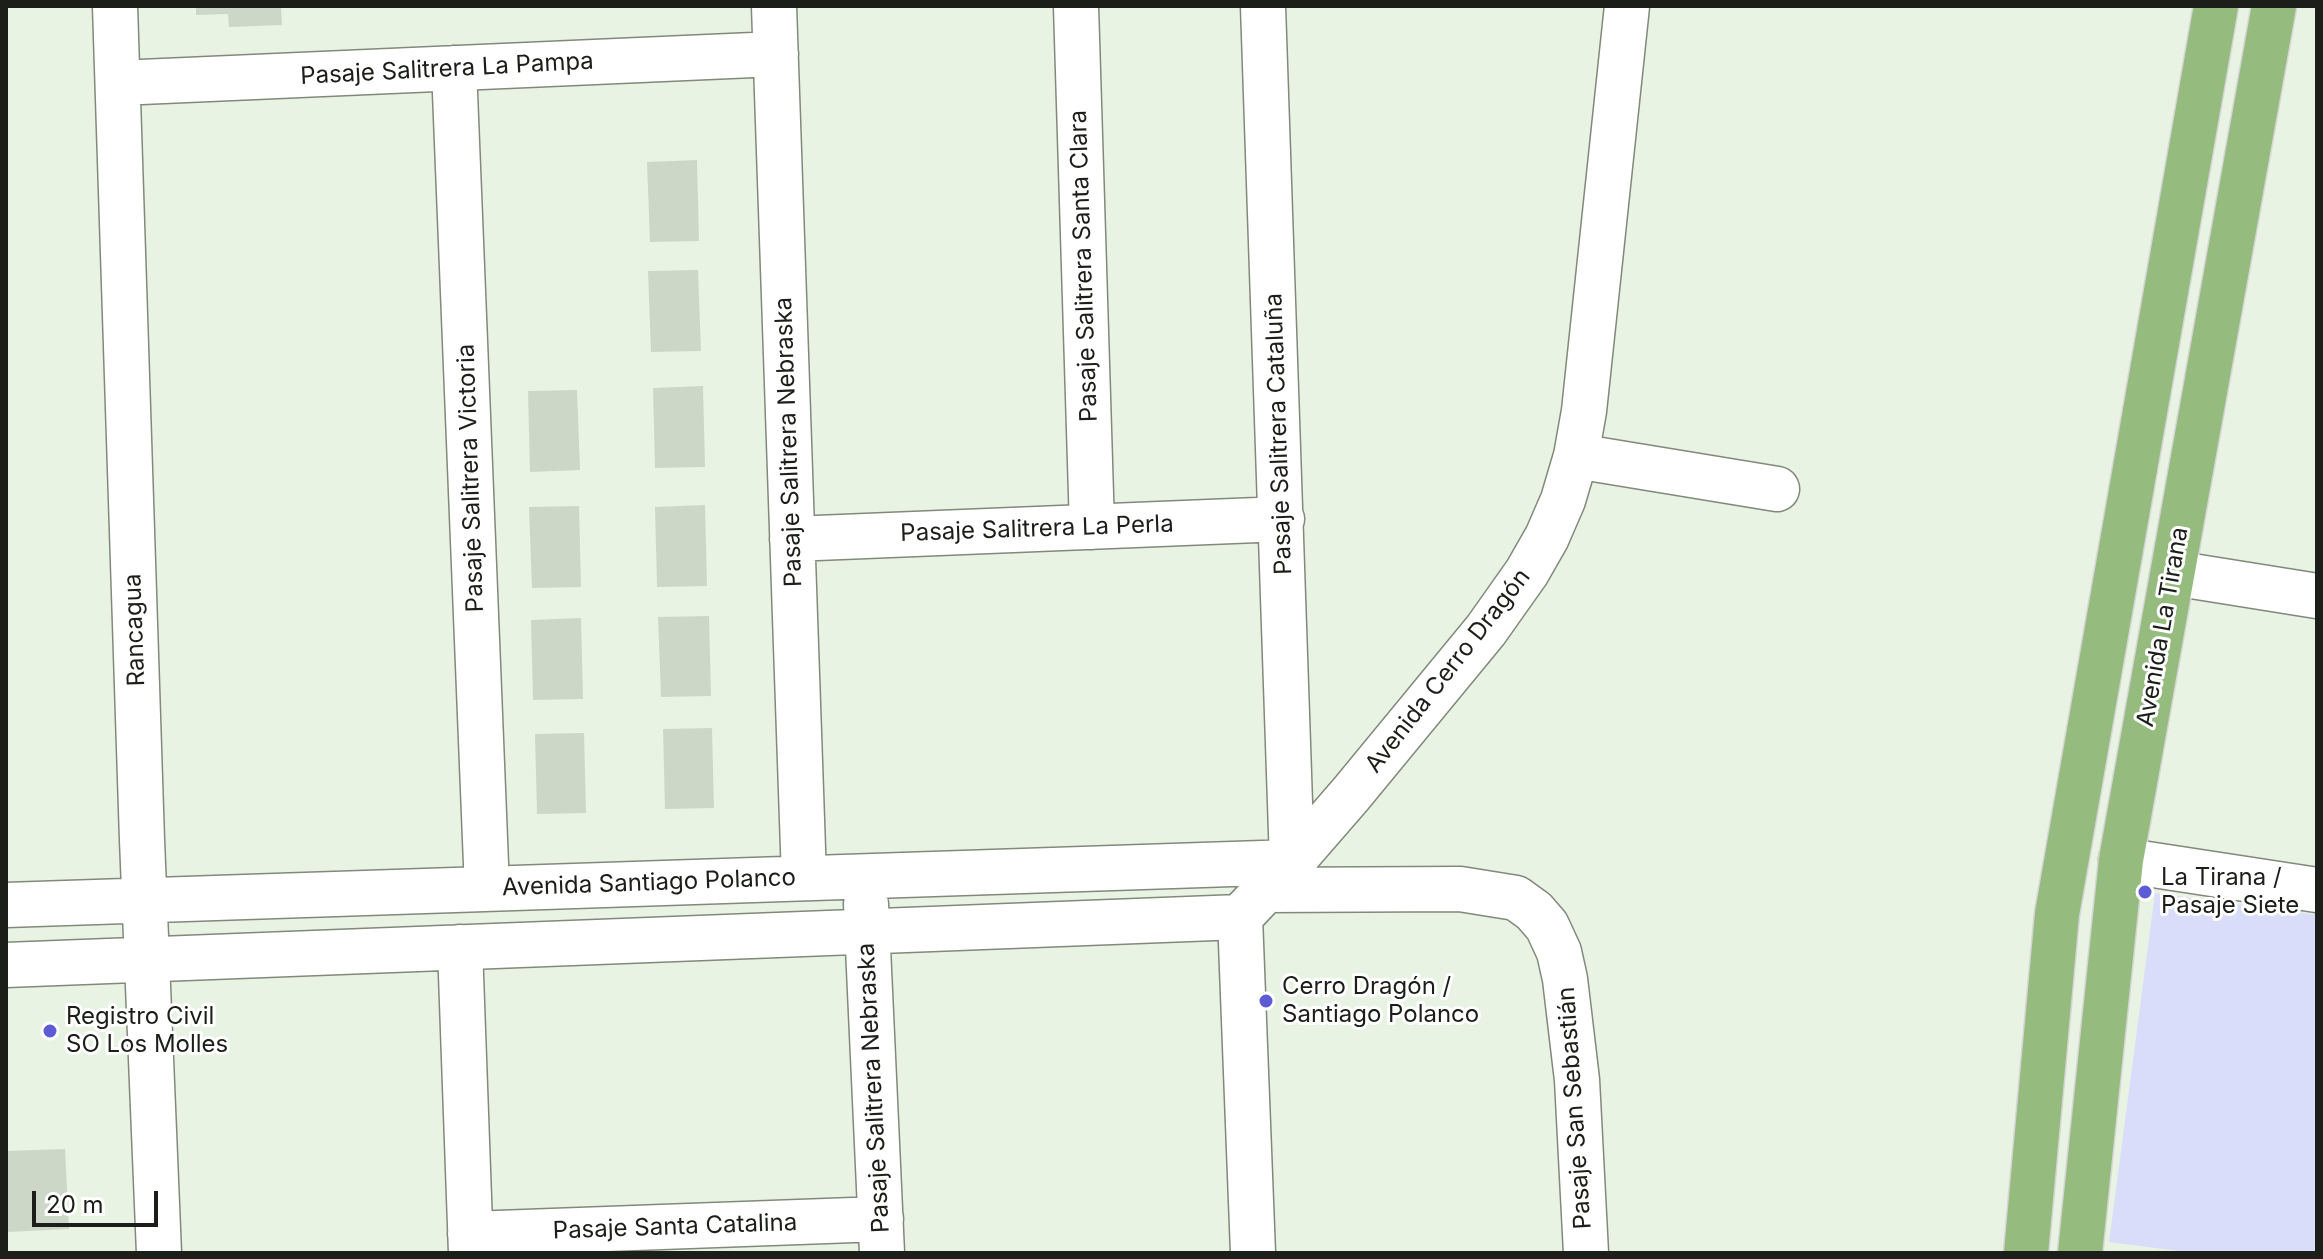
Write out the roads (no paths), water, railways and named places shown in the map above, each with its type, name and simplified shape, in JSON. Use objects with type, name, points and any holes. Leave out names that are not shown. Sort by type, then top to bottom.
[{"type":"highway","points":[[2026,1253],[2057,914],[2216,6]]},
{"type":"highway","name":"Avenida La Tirana","points":[[2080,1253],[2121,860],[2274,6]]},
{"type":"street","name":"Rancagua","points":[[115,6],[144,900],[159,1253]]},
{"type":"street","name":"Pasaje Salitrera Nebraska","points":[[774,6],[804,878]]},
{"type":"street","name":"Pasaje Salitrera Santa Clara","points":[[1076,6],[1092,527]]},
{"type":"street","name":"Pasaje Salitrera Cataluña","points":[[1263,6],[1282,519],[1265,890]]},
{"type":"street","name":"Avenida Cerro Dragón","points":[[1265,890],[1413,721],[1486,630],[1527,572],[1563,500],[1576,456],[1584,411],[1627,6]]},
{"type":"street","name":"Pasaje Salitrera La Pampa","points":[[118,83],[776,54]]},
{"type":"street","name":"Pasaje Salitrera Victoria","points":[[454,68],[487,889]]},
{"type":"street","points":[[1576,456],[1777,489]]},
{"type":"street","name":"Pasaje Salitrera La Perla","points":[[792,539],[1282,519]]},
{"type":"street","points":[[2173,573],[2317,596]]},
{"type":"street","points":[[2121,860],[2317,890]]},
{"type":"street","name":"Pasaje Salitrera Nebraska","points":[[865,876],[881,1236]]},
{"type":"street","name":"Avenida Santiago Polanco","points":[[6,905],[865,876],[1265,890]]},
{"type":"street","name":"Pasaje San Sebastián","points":[[1265,890],[1460,889],[1516,898],[1534,911],[1547,926],[1559,952],[1565,979],[1577,1080],[1586,1253]]},
{"type":"street","points":[[6,965],[867,931],[1265,890],[1253,1253]]},
{"type":"street","points":[[460,947],[470,1244]]},
{"type":"street","name":"Pasaje Santa Catalina","points":[[470,1244],[881,1236]]},
{"type":"place","name":"La Tirana / Pasaje Siete","points":[[2145,892]]},
{"type":"place","name":"Cerro Dragón / Santiago Polanco","points":[[1266,1001]]},
{"type":"place","name":"Registro Civil SO Los Molles","points":[[50,1031]]}]
